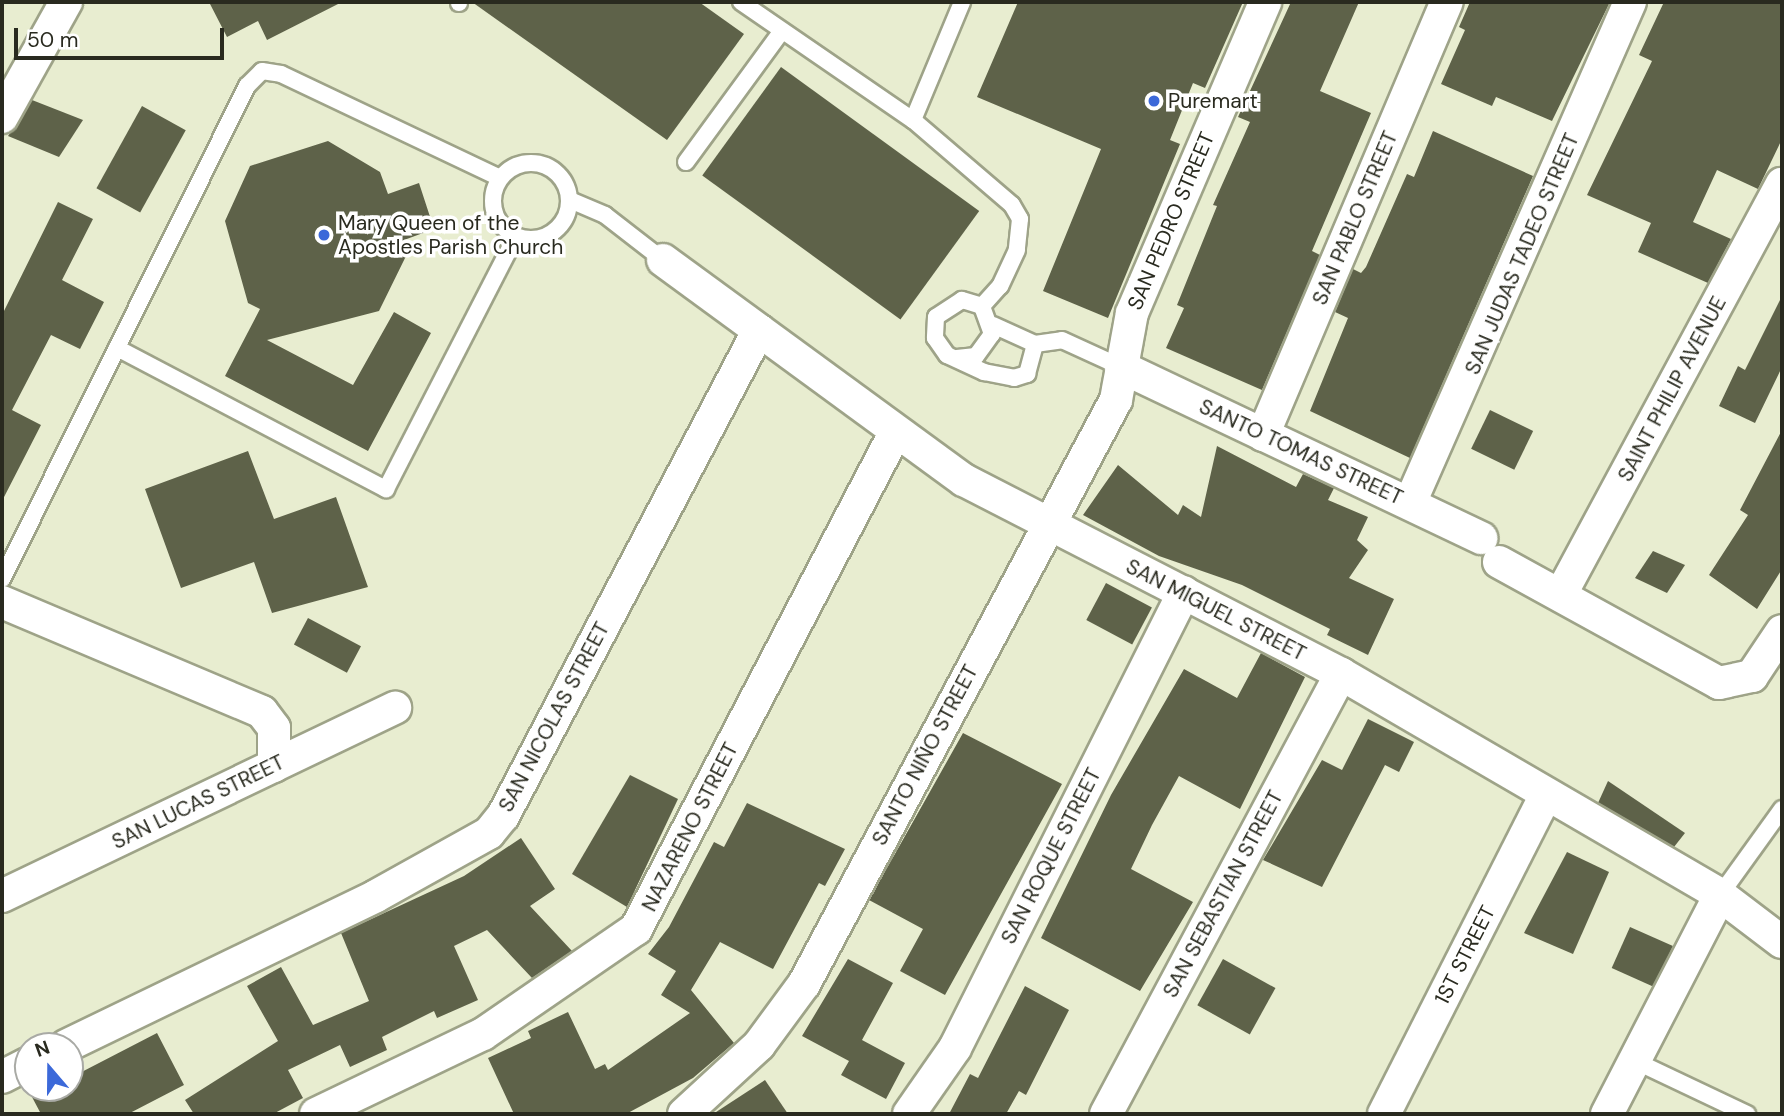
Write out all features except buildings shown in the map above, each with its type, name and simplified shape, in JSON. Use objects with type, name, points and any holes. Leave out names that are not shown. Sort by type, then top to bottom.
[{"type":"street","points":[[2,117],[66,2]]},
{"type":"street","name":"SAN PEDRO STREET","points":[[1121,367],[1132,313],[1265,2]]},
{"type":"street","name":"SAN PABLO STREET","points":[[1263,435],[1447,2]]},
{"type":"street","name":"SAN JUDAS TADEO STREET","points":[[1410,503],[1630,2]]},
{"type":"street","name":"SAINT PHILIP AVENUE","points":[[1561,594],[1782,184]]},
{"type":"street","name":"SAN MIGUEL STREET","points":[[663,260],[895,433],[1047,526],[1184,592],[1341,674],[1545,796],[1720,895],[1782,942]]},
{"type":"street","name":"SAN NICOLAS STREET","points":[[84,1037],[376,896],[489,833],[509,806],[759,330]]},
{"type":"street","name":"SANTO TOMAS STREET","points":[[1121,367],[1410,503],[1561,594],[1719,683],[1752,676],[1782,631]]},
{"type":"street","name":"SANTO NIÑO STREET","points":[[684,1114],[759,1045],[804,984],[1116,400],[1121,367]]},
{"type":"street","name":"NAZARENO STREET","points":[[316,1114],[483,1034],[636,929],[895,433]]},
{"type":"street","name":"SAN ROQUE STREET","points":[[909,1114],[955,1048],[1184,592]]},
{"type":"street","points":[[2,602],[262,712],[274,728],[274,766]]},
{"type":"street","name":"SAN SEBASTIAN STREET","points":[[1106,1114],[1341,674]]},
{"type":"street","name":"SAN LUCAS STREET","points":[[2,896],[394,708]]},
{"type":"street","name":"1ST STREET","points":[[1384,1114],[1545,796]]},
{"type":"street","points":[[1607,1114],[1720,895]]},
{"type":"lane","points":[[741,2],[781,32],[913,120],[1012,205],[1020,219],[1017,250],[1000,286],[982,306]]},
{"type":"lane","points":[[913,120],[962,2]]},
{"type":"lane","points":[[686,162],[781,32]]},
{"type":"lane","points":[[2,579],[247,86],[262,71],[281,74],[500,177]]},
{"type":"lane","points":[[519,164],[543,164],[562,178],[570,200],[562,224],[541,238],[516,236],[494,211],[500,177],[519,164]]},
{"type":"lane","points":[[570,200],[605,215],[663,260]]},
{"type":"lane","points":[[117,348],[386,489],[516,236]]},
{"type":"lane","points":[[982,306],[951,302],[936,317],[934,338],[957,358],[984,372],[1014,378],[1027,374],[1035,344]]},
{"type":"lane","points":[[982,306],[993,325],[1035,344],[1062,340],[1121,367]]},
{"type":"lane","points":[[957,358],[984,351],[993,325]]},
{"type":"lane","points":[[1720,895],[1782,809]]},
{"type":"lane","points":[[1635,1061],[1747,1114]]},
{"type":"place","name":"Puremart","points":[[1154,101]]},
{"type":"place","name":"Mary Queen of the Apostles Parish Church","points":[[324,235]]}]
